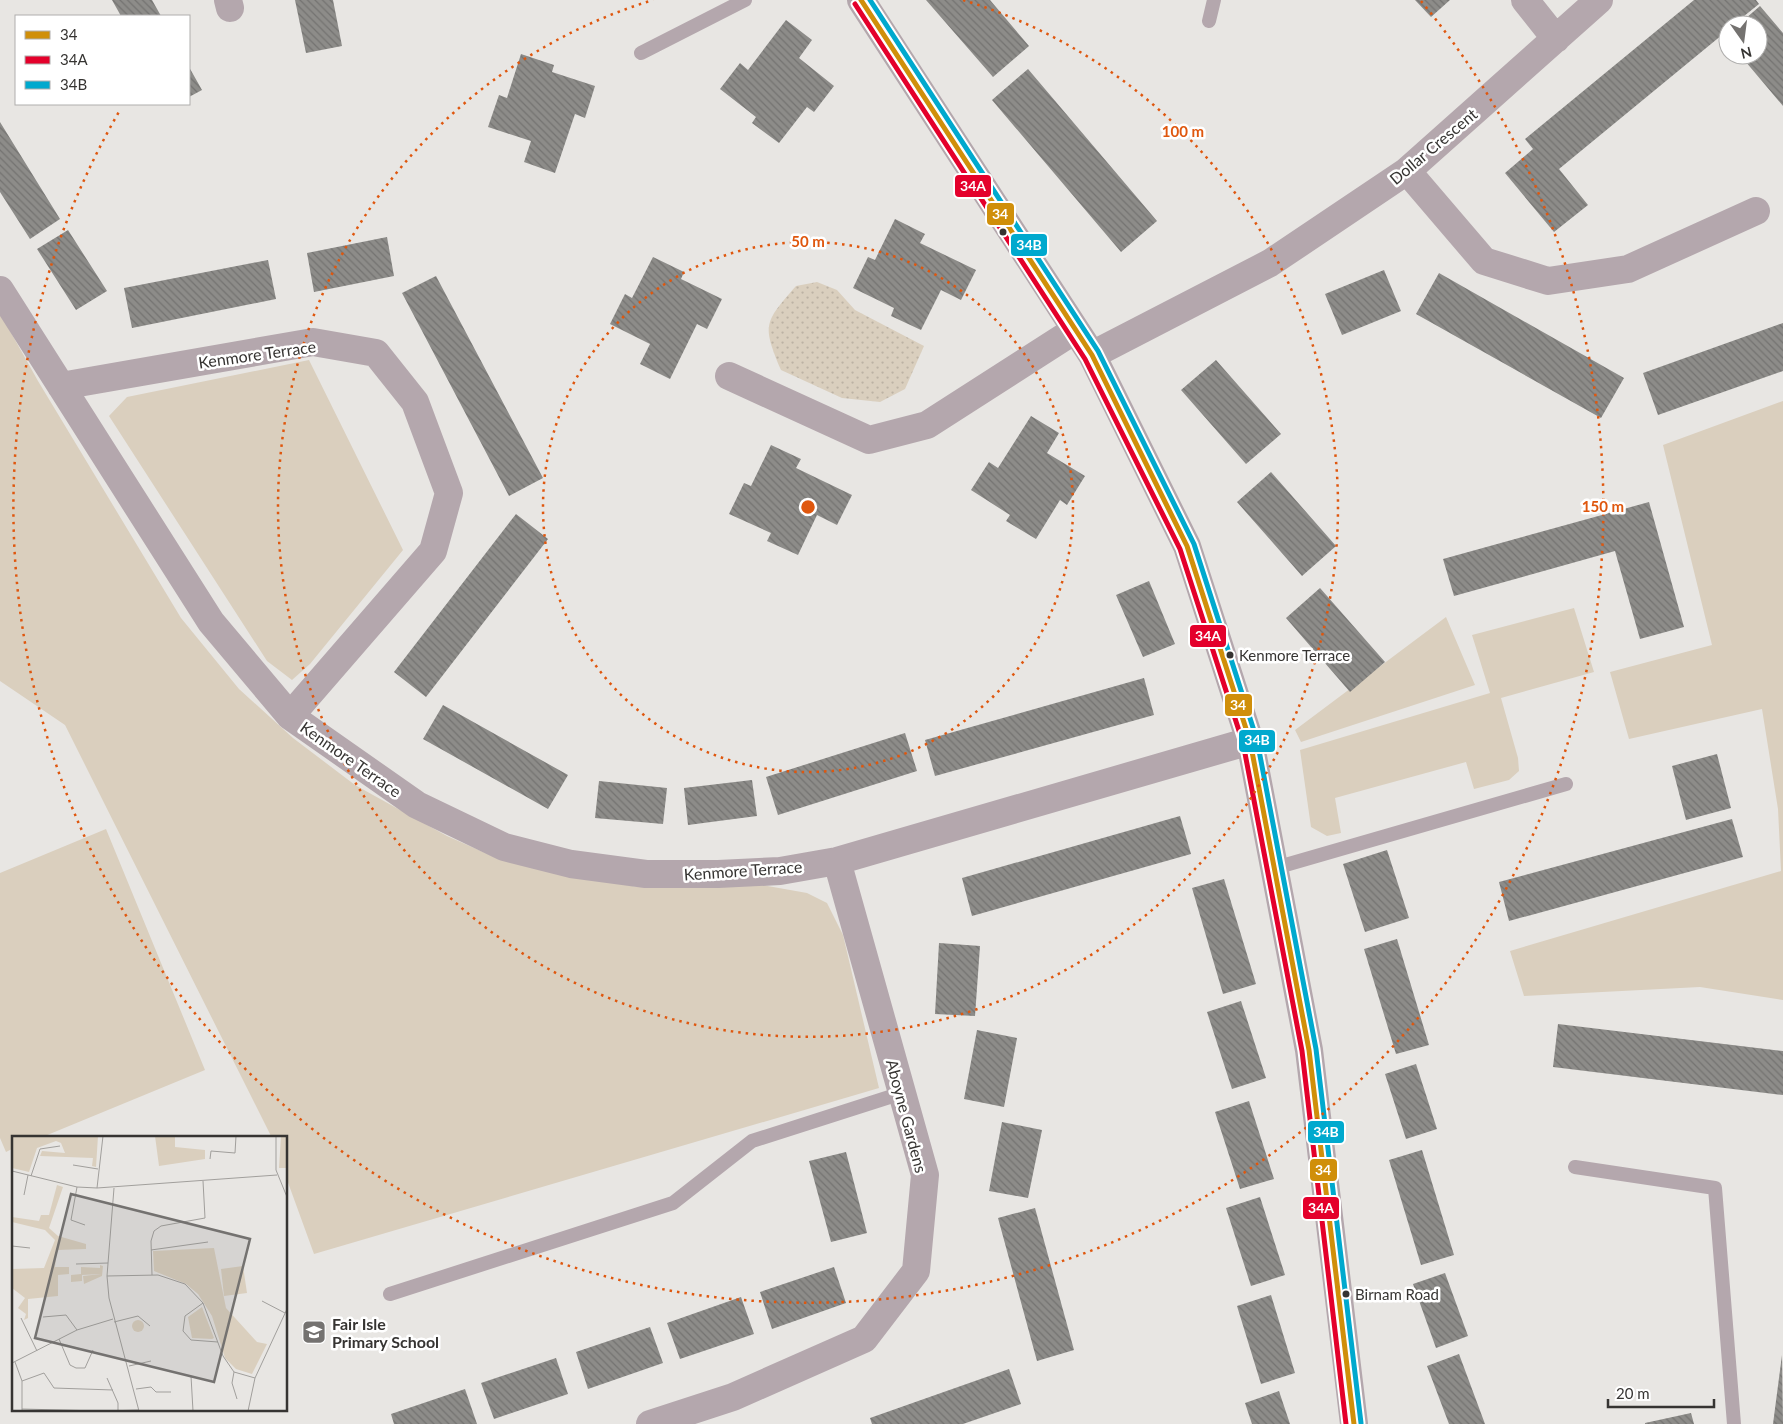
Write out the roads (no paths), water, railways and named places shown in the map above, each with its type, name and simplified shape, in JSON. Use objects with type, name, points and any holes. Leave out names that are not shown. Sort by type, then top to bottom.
[{"type":"street","points":[[861,0],[1092,355],[1187,546],[1250,741],[1275,868],[1309,1050],[1354,1424]]},
{"type":"street","points":[[1525,0],[1556,38]]},
{"type":"street","name":"Dollar Crescent","points":[[1092,355],[1270,263],[1407,171],[1599,0]]},
{"type":"street","points":[[1407,171],[1484,261],[1548,281],[1628,269],[1756,211]]},
{"type":"street","name":"Kenmore Terrace","points":[[0,290],[211,622],[290,716],[417,805],[504,847],[571,864],[646,874],[718,874],[771,871],[837,861],[1250,741]]},
{"type":"street","points":[[729,376],[869,440],[927,425],[1075,330]]},
{"type":"street","name":"Kenmore Terrace","points":[[61,386],[313,342],[376,353],[415,402],[449,493],[433,551],[290,716]]},
{"type":"street","name":"Aboyne Gardens","points":[[650,1424],[733,1398],[864,1339],[916,1271],[925,1175],[837,861]]},
{"type":"lane","points":[[641,53],[745,0]]},
{"type":"lane","points":[[1209,21],[1214,0]]},
{"type":"lane","points":[[1275,868],[1566,784]]},
{"type":"lane","points":[[390,1294],[672,1203],[752,1141],[902,1093]]},
{"type":"lane","points":[[1575,1167],[1715,1188],[1734,1424]]},
{"type":"place","name":"Kenmore Terrace","points":[[1230,655]]},
{"type":"place","name":"Birnam Road","points":[[1346,1294]]},
{"type":"place","name":"Fair Isle Primary School","points":[[314,1332]]}]
